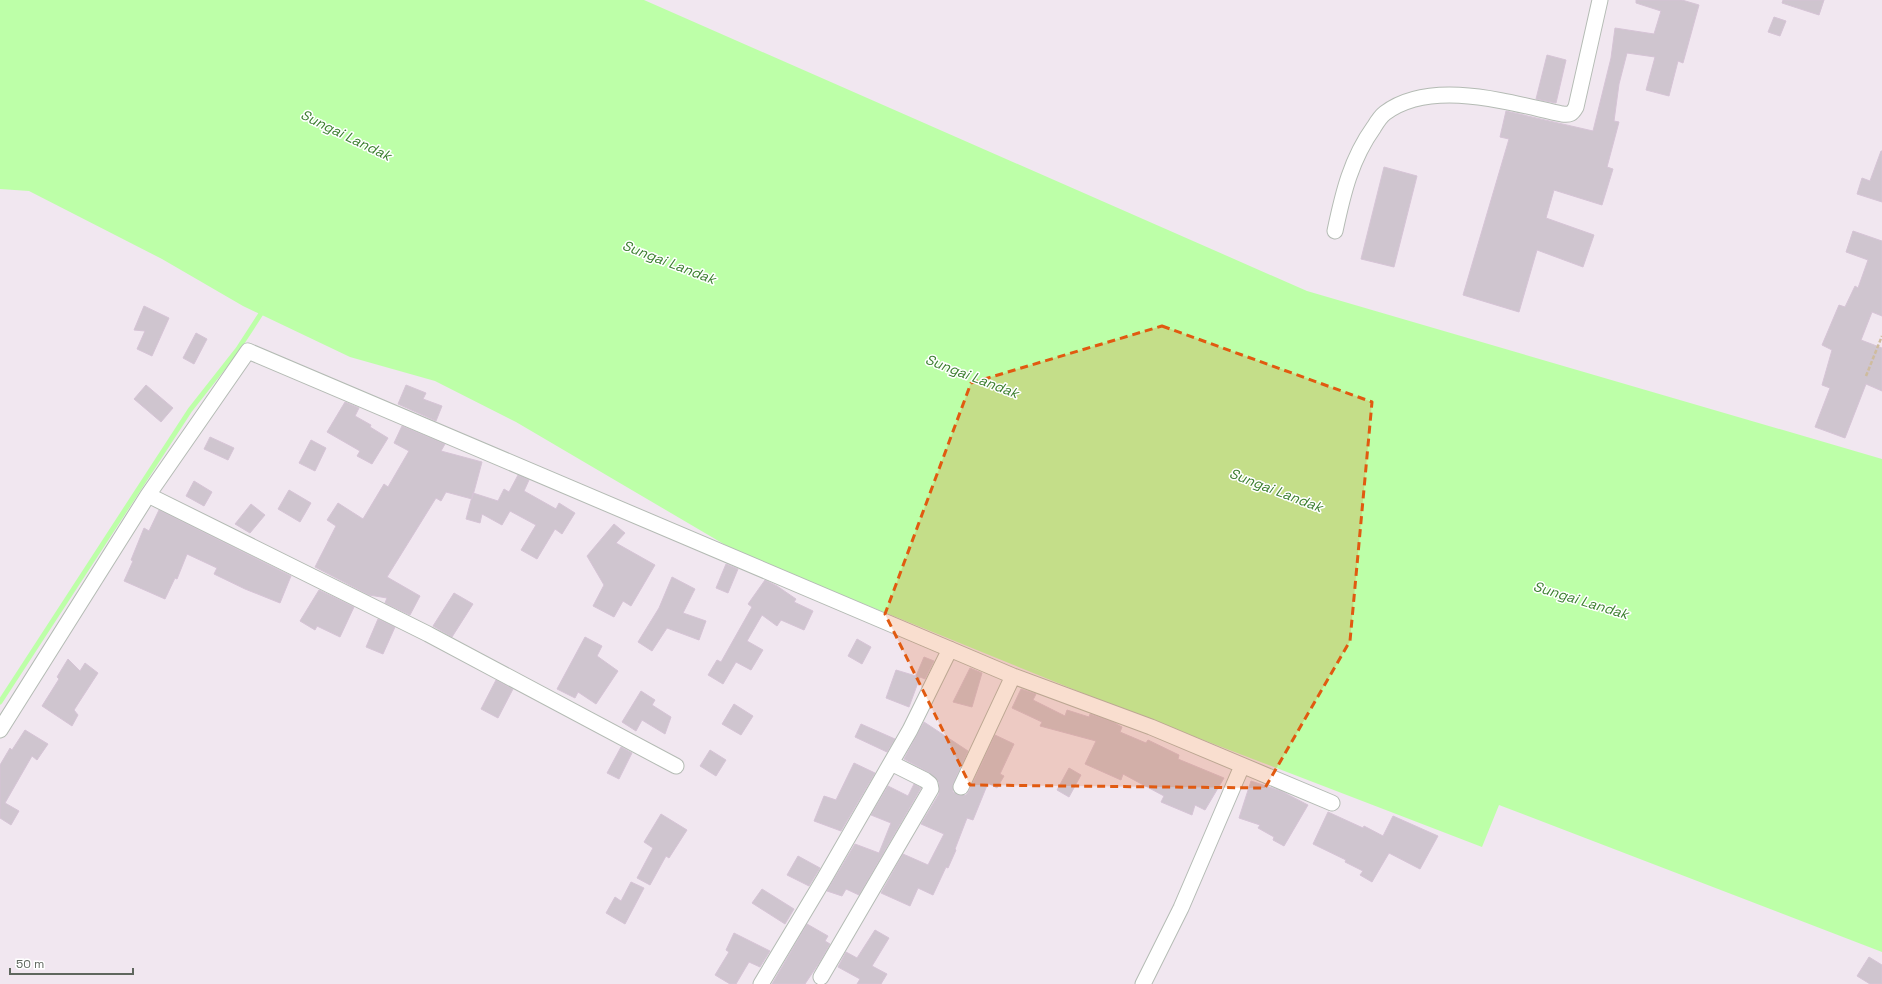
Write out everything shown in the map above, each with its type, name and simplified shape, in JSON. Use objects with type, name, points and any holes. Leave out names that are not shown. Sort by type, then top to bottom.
[{"type":"street","points":[[1335,231],[1344,188],[1362,144],[1384,113],[1408,99],[1456,95],[1482,97],[1562,114],[1572,114],[1576,107],[1600,0]]},
{"type":"street","points":[[0,730],[148,495],[203,418],[248,351],[1014,676],[1152,728],[1332,804]]},
{"type":"street","points":[[148,495],[428,634],[676,766]]},
{"type":"street","points":[[761,984],[910,730],[950,649]]},
{"type":"street","points":[[961,786],[1014,676]]},
{"type":"street","points":[[820,977],[931,789],[930,784],[926,780],[891,763]]},
{"type":"street","points":[[1143,984],[1181,908],[1242,766]]},
{"type":"path","points":[[1866,376],[1882,336]]},
{"type":"highlighted area","points":[[1162,326],[1372,402],[1350,641],[1265,788],[970,785],[885,614],[971,383]]},
{"type":"water","name":"Sungai Landak","points":[[0,0],[644,0],[1307,291],[1882,459],[1882,952],[1499,805],[1482,847],[1107,703],[739,553],[516,422],[435,381],[350,357],[243,306],[162,259],[29,191],[0,189]]},
{"type":"building","points":[[1636,0],[1682,0],[1699,5],[1683,63],[1678,61],[1669,96],[1646,90],[1655,57],[1627,53],[1619,84],[1614,121],[1619,122],[1607,167],[1613,169],[1602,205],[1554,190],[1546,218],[1594,235],[1583,267],[1537,250],[1519,312],[1463,295],[1509,139],[1500,137],[1506,111],[1593,131],[1611,58],[1615,28],[1654,34],[1661,11],[1636,3]]},
{"type":"building","points":[[1783,0],[1824,0],[1819,15],[1782,3]]},
{"type":"building","points":[[1774,17],[1786,21],[1780,36],[1768,32]]},
{"type":"building","points":[[1547,55],[1566,60],[1556,103],[1536,99]]},
{"type":"building","points":[[1881,151],[1882,202],[1857,194],[1862,178],[1870,181]]},
{"type":"building","points":[[1384,167],[1417,176],[1394,267],[1361,259]]},
{"type":"building","points":[[1853,231],[1882,241],[1882,316],[1872,312],[1861,340],[1882,348],[1882,391],[1866,384],[1845,438],[1815,427],[1830,388],[1822,385],[1832,350],[1822,345],[1839,305],[1845,307],[1855,286],[1858,288],[1868,260],[1846,252]]},
{"type":"building","points":[[144,306],[169,318],[152,356],[137,349],[145,331],[134,330]]},
{"type":"building","points":[[196,333],[207,339],[194,364],[183,358]]},
{"type":"building","points":[[146,385],[173,408],[161,422],[134,399]]},
{"type":"building","points":[[406,385],[426,393],[423,399],[442,406],[436,421],[398,404]]},
{"type":"building","points":[[345,402],[359,408],[355,416],[371,425],[370,427],[388,438],[372,464],[357,456],[360,451],[327,432]]},
{"type":"building","points":[[402,426],[445,444],[441,451],[482,462],[472,499],[446,492],[441,501],[436,498],[387,577],[420,596],[410,615],[385,603],[387,598],[369,595],[315,567],[336,526],[327,520],[338,503],[363,519],[384,484],[388,487],[409,451],[394,443]]},
{"type":"building","points":[[210,437],[234,448],[228,460],[204,449]]},
{"type":"building","points":[[311,440],[326,448],[315,471],[299,463]]},
{"type":"building","points":[[518,475],[529,480],[524,491],[556,509],[559,503],[575,513],[562,534],[555,529],[537,559],[521,550],[536,525],[510,511],[502,525],[482,514],[480,523],[466,519],[473,493],[498,501],[504,489],[509,492]]},
{"type":"building","points":[[194,481],[212,492],[204,506],[186,496]]},
{"type":"building","points":[[289,490],[311,503],[300,522],[278,509]]},
{"type":"building","points":[[251,504],[265,515],[250,533],[235,524]]},
{"type":"building","points":[[159,510],[291,576],[280,603],[245,589],[214,574],[217,568],[187,554],[177,579],[175,578],[165,599],[124,581],[133,561],[131,560],[144,528],[149,531]]},
{"type":"building","points":[[614,524],[625,533],[616,543],[655,565],[631,606],[623,601],[614,617],[593,606],[604,585],[587,556]]},
{"type":"building","points":[[726,564],[738,569],[728,593],[716,588]]},
{"type":"building","points":[[672,577],[695,589],[683,613],[706,621],[699,640],[667,628],[652,651],[638,642],[659,608]]},
{"type":"building","points":[[765,580],[796,599],[794,602],[813,611],[804,630],[781,620],[777,626],[762,615],[747,641],[763,650],[751,670],[736,662],[723,684],[708,675],[717,660],[721,662],[752,607],[748,604]]},
{"type":"building","points":[[319,590],[354,607],[340,637],[317,626],[315,630],[300,621]]},
{"type":"building","points":[[454,593],[473,604],[452,637],[433,626]]},
{"type":"building","points":[[378,619],[395,627],[383,654],[366,647]]},
{"type":"building","points":[[585,637],[602,646],[597,656],[618,671],[596,704],[578,692],[575,698],[557,689]]},
{"type":"building","points":[[857,639],[871,647],[862,664],[848,656]]},
{"type":"building","points":[[924,657],[934,661],[925,679],[920,677],[909,707],[886,698],[896,670],[916,676]]},
{"type":"building","points":[[68,659],[80,671],[85,663],[98,673],[74,710],[78,715],[72,726],[42,706],[59,679],[57,677]]},
{"type":"building","points":[[970,668],[982,673],[972,707],[953,702]]},
{"type":"building","points":[[496,680],[513,689],[498,718],[481,709]]},
{"type":"building","points":[[1021,689],[1036,694],[1033,700],[1065,716],[1067,710],[1089,717],[1090,714],[1113,722],[1122,727],[1120,732],[1146,743],[1148,740],[1179,755],[1178,759],[1224,778],[1205,810],[1195,805],[1192,815],[1161,802],[1164,796],[1123,774],[1121,780],[1085,764],[1096,741],[1040,726],[1042,722],[1012,708]]},
{"type":"building","points":[[641,691],[655,700],[652,705],[671,717],[665,734],[642,720],[636,731],[622,722]]},
{"type":"building","points":[[734,704],[753,716],[741,735],[722,724]]},
{"type":"building","points":[[924,722],[968,751],[953,784],[953,792],[958,795],[966,795],[969,791],[995,735],[1014,744],[1000,774],[1004,776],[997,788],[988,783],[973,820],[967,818],[955,849],[956,850],[933,895],[918,888],[910,906],[881,893],[903,854],[928,865],[944,834],[921,824],[939,794],[939,782],[930,773],[904,759]]},
{"type":"building","points":[[861,724],[895,739],[887,752],[855,737]]},
{"type":"building","points":[[25,730],[48,744],[37,760],[32,756],[5,803],[19,811],[11,825],[0,818],[0,765],[10,748],[12,750]]},
{"type":"building","points":[[621,747],[632,753],[619,779],[607,773]]},
{"type":"building","points":[[710,750],[726,760],[716,776],[700,766]]},
{"type":"building","points":[[854,763],[875,773],[841,831],[814,821],[824,796],[836,800]]},
{"type":"building","points":[[1069,768],[1081,775],[1069,797],[1057,790]]},
{"type":"building","points":[[1251,781],[1281,791],[1308,805],[1284,846],[1273,840],[1274,837],[1258,828],[1260,825],[1239,818]]},
{"type":"building","points":[[914,784],[921,788],[859,895],[846,889],[842,896],[827,891],[855,844],[879,853],[891,823],[871,815],[888,786],[908,796]]},
{"type":"building","points":[[1328,812],[1363,828],[1364,826],[1383,836],[1393,816],[1438,836],[1420,869],[1389,853],[1372,882],[1360,875],[1363,871],[1345,862],[1346,860],[1313,844]]},
{"type":"building","points":[[661,814],[687,830],[669,858],[666,856],[650,885],[637,878],[653,848],[644,842]]},
{"type":"building","points":[[798,856],[820,868],[809,886],[787,875]]},
{"type":"building","points":[[631,882],[644,888],[625,924],[606,913],[615,897],[621,901]]},
{"type":"building","points":[[762,889],[794,909],[785,924],[752,903]]},
{"type":"building","points":[[807,924],[828,936],[825,941],[830,944],[819,963],[805,984],[772,984]]},
{"type":"building","points":[[875,930],[889,938],[872,966],[887,974],[881,984],[857,984],[860,979],[838,967],[846,952],[857,958]]},
{"type":"building","points":[[734,933],[770,951],[760,967],[749,962],[736,984],[730,984],[715,975],[729,952],[726,950]]},
{"type":"building","points":[[1869,957],[1882,965],[1882,984],[1870,984],[1857,976]]},
{"type":"waterway","points":[[0,702],[190,410],[238,349],[264,309]]}]
